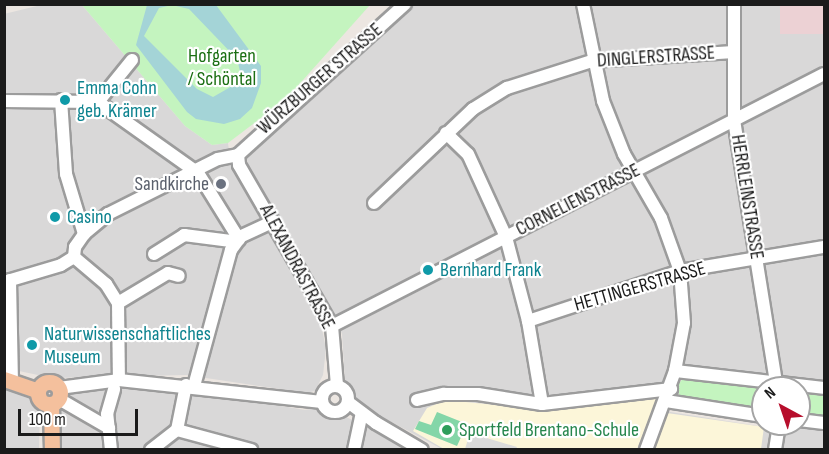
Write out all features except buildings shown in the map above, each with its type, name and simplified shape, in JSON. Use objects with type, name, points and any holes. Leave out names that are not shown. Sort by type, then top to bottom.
[{"type":"main road","points":[[8,380],[38,391],[41,402],[56,397],[52,450]]},
{"type":"street","name":"WÜRZBURGER STRASSE","points":[[238,155],[405,4]]},
{"type":"street","points":[[583,4],[592,61],[603,101],[633,172],[661,218],[680,272],[684,323],[675,371],[671,388],[646,450]]},
{"type":"street","name":"HERRLEINSTRASSE","points":[[734,4],[734,120],[775,376]]},
{"type":"street","name":"DINGLERSTRASSE","points":[[374,203],[472,109],[507,88],[592,61],[734,52]]},
{"type":"street","points":[[98,102],[132,60]]},
{"type":"street","name":"CORNELIENSTRASSE","points":[[332,326],[825,74]]},
{"type":"street","points":[[61,100],[66,174],[84,234]]},
{"type":"street","points":[[4,101],[98,102],[198,173],[240,239]]},
{"type":"street","points":[[446,133],[468,154],[506,237],[528,321],[542,404]]},
{"type":"street","points":[[8,380],[14,356],[7,281],[61,265],[74,257],[84,234],[108,214],[198,173],[218,159],[238,155]]},
{"type":"street","name":"ALEXANDRASTRASSE","points":[[238,155],[239,165],[274,221],[332,326],[337,385]]},
{"type":"street","points":[[151,450],[177,430],[231,250],[240,239],[274,221]]},
{"type":"street","points":[[154,254],[184,235],[240,239]]},
{"type":"street","name":"HETTINGERSTRASSE","points":[[528,321],[680,272],[825,247]]},
{"type":"street","points":[[74,257],[106,284],[118,303],[116,385],[107,414],[111,450]]},
{"type":"street","points":[[118,303],[168,273],[179,276]]},
{"type":"street","points":[[675,371],[751,382]]},
{"type":"street","points":[[56,397],[116,385],[190,386],[322,402],[332,412],[346,406]]},
{"type":"street","points":[[322,402],[324,391],[337,385],[346,391],[346,406]]},
{"type":"street","points":[[417,400],[444,394],[478,394],[542,404],[671,388]]},
{"type":"street","points":[[56,397],[109,428]]},
{"type":"street","points":[[666,401],[751,414]]},
{"type":"street","points":[[346,406],[422,450]]},
{"type":"street","points":[[354,450],[360,416]]},
{"type":"street","points":[[177,430],[251,450]]},
{"type":"shaded area","points":[[41,5],[82,5],[185,126],[212,145],[228,143],[231,166],[320,319],[326,349],[323,375],[315,391],[306,393],[186,375],[52,378],[5,368],[4,14]]},
{"type":"shaded area","points":[[411,5],[780,5],[780,34],[824,34],[824,382],[811,380],[811,376],[776,376],[672,363],[658,410],[751,425],[751,436],[811,436],[811,426],[824,426],[824,449],[442,449],[354,402],[345,383],[342,334],[333,313],[250,170],[245,153]]},
{"type":"shaded area","points":[[780,5],[824,5],[824,34],[780,34]]},
{"type":"shaded area","points":[[4,385],[32,395],[40,407],[39,449],[5,449]]},
{"type":"shaded area","points":[[109,386],[189,390],[305,410],[316,408],[321,415],[342,415],[371,429],[403,449],[59,449],[58,408],[66,394]]},
{"type":"shaded area","points":[[653,394],[657,399],[637,449],[444,449],[413,431],[427,408],[446,400],[534,409],[570,408]]},
{"type":"shaded area","points":[[667,413],[751,425],[751,436],[763,436],[761,449],[654,449]]},
{"type":"shaded area","points":[[470,433],[517,447],[516,449],[465,449]]},
{"type":"green space","name":"Hofgarten / Schöntal","points":[[82,5],[370,5],[286,99],[228,143],[212,145],[185,126]]},
{"type":"green space","points":[[684,377],[751,384],[751,410],[680,399],[677,386]]},
{"type":"green space","points":[[811,390],[824,392],[824,420],[811,418]]},
{"type":"green space","name":"Sportfeld Brentano-Schule","points":[[437,412],[467,424],[457,446],[415,429],[419,421],[431,425]]},
{"type":"water","points":[[147,5],[172,5],[216,5],[261,66],[261,83],[252,108],[240,119],[224,124],[196,119],[187,112],[136,45]],"holes":[[[172,5],[189,9],[237,59],[241,75],[234,85],[213,97],[197,89],[144,36],[159,8]]]},
{"type":"place","name":"Emma Cohn geb. Krämer","points":[[65,100]]},
{"type":"place","name":"Sandkirche","points":[[221,184]]},
{"type":"place","name":"Casino","points":[[55,217]]},
{"type":"place","name":"Bernhard Frank","points":[[428,270]]},
{"type":"place","name":"Naturwissenschaftliches Museum","points":[[32,345]]},
{"type":"place","name":"Sportfeld Brentano-Schule","points":[[447,430]]}]
